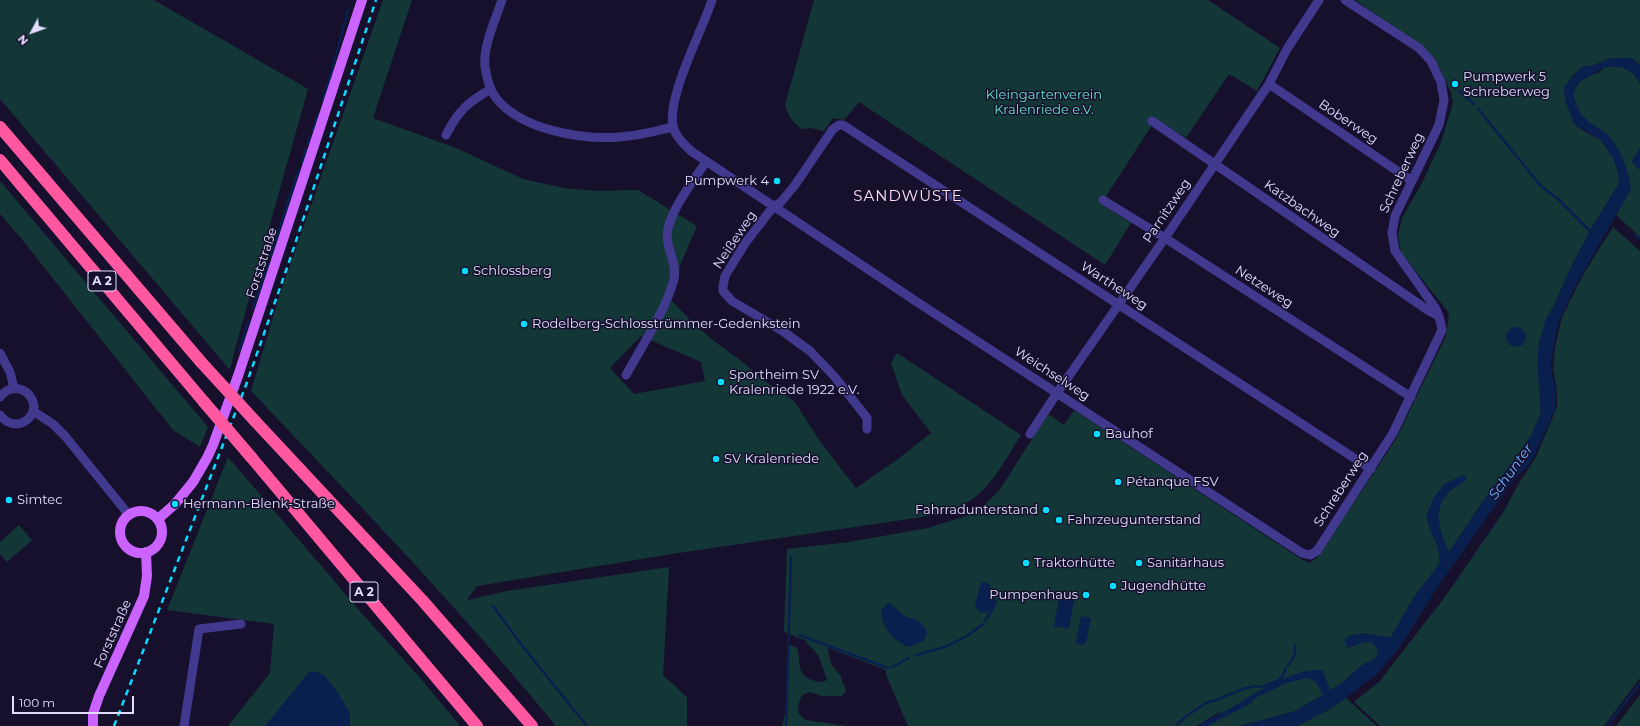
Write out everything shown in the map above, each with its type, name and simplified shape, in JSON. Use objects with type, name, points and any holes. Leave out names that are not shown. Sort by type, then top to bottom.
[{"type":"highway","name":"A 2","points":[[0,127],[201,362],[422,600],[532,726]]},
{"type":"highway","name":"A 2","points":[[0,160],[477,726]]},
{"type":"main road","name":"Forststraße","points":[[158,519],[175,504],[193,482],[212,446],[238,376],[362,0]]},
{"type":"main road","points":[[137,511],[146,512],[158,519],[162,529],[160,539],[155,547],[146,552],[140,552],[131,550],[126,546],[120,533],[122,522],[129,515],[137,511]]},
{"type":"main road","name":"Forststraße","points":[[92,726],[99,696],[144,596],[147,576],[146,552]]},
{"type":"street","points":[[502,0],[486,52],[485,66],[491,89],[503,105],[518,116],[537,125],[570,134],[595,137],[620,137],[673,127],[674,98],[712,0]]},
{"type":"street","name":"Parnitzweg","points":[[1030,434],[1269,84],[1287,49],[1319,0]]},
{"type":"street","name":"Schreberweg","points":[[1317,551],[1393,433],[1442,330],[1439,316],[1431,301],[1400,259],[1392,242],[1392,227],[1395,216],[1434,137],[1441,117],[1444,100],[1441,82],[1431,61],[1418,48],[1345,0]]},
{"type":"street","name":"Boberweg","points":[[1269,84],[1412,181]]},
{"type":"street","points":[[446,134],[464,108],[472,100],[491,89]]},
{"type":"street","name":"Katzbachweg","points":[[1152,121],[1422,307],[1439,316]]},
{"type":"street","name":"Neißeweg","points":[[843,125],[839,125],[833,129],[796,185],[781,202],[773,207],[746,242],[723,280],[724,291],[732,301],[784,332],[810,351],[823,363],[867,418],[867,429]]},
{"type":"street","name":"Wartheweg","points":[[843,125],[1371,469]]},
{"type":"street","name":"Weichselweg","points":[[673,127],[685,144],[706,162],[773,207],[1302,553],[1310,555],[1317,551]]},
{"type":"street","points":[[626,375],[656,319],[674,278],[674,265],[669,253],[667,238],[670,221],[706,162]]},
{"type":"street","name":"Netzeweg","points":[[1103,200],[1165,238],[1411,397]]},
{"type":"street","points":[[0,353],[10,372],[14,388]]},
{"type":"street","points":[[0,398],[6,391],[14,388],[23,390],[30,395],[33,402],[33,411],[29,419],[21,424],[8,422],[0,415]]},
{"type":"street","points":[[33,411],[42,416],[65,436],[129,515]]},
{"type":"street","points":[[184,726],[199,629],[241,624]]},
{"type":"green space","points":[[0,0],[154,0],[308,89],[230,370],[0,99]]},
{"type":"green space","points":[[383,0],[412,0],[373,118],[456,148],[523,179],[564,188],[597,191],[638,190],[697,226],[667,296],[695,325],[714,341],[744,363],[762,379],[795,402],[819,440],[856,488],[898,459],[931,433],[902,395],[891,363],[897,353],[1021,435],[1000,468],[982,491],[966,503],[936,515],[665,555],[477,586],[467,600],[507,591],[669,567],[663,675],[687,697],[687,726],[556,726],[520,682],[445,597],[251,391],[280,294]],"holes":[[[641,336],[701,362],[705,381],[634,394],[610,368]]]},
{"type":"green space","name":"Kleingartenverein Kralenriede e.V.","points":[[814,0],[1208,0],[1280,48],[1257,91],[1229,74],[1186,138],[1156,119],[1101,204],[1131,223],[1105,265],[859,102],[844,120],[833,118],[824,131],[811,128],[802,129],[796,124],[789,116],[785,105]]},
{"type":"green space","points":[[1355,0],[1640,0],[1640,65],[1631,58],[1611,58],[1594,65],[1581,68],[1571,77],[1574,124],[1601,140],[1614,159],[1619,177],[1618,185],[1595,222],[1571,267],[1554,306],[1546,319],[1540,394],[1541,413],[1531,436],[1485,498],[1449,552],[1414,597],[1391,637],[1377,657],[1361,666],[1342,683],[1296,711],[1240,726],[1208,726],[1222,710],[1197,726],[908,726],[886,675],[886,670],[828,648],[831,664],[840,675],[846,691],[841,696],[821,696],[810,692],[802,695],[798,706],[799,714],[806,720],[847,726],[782,726],[786,710],[788,647],[790,645],[797,648],[803,675],[807,678],[820,682],[827,680],[818,655],[806,642],[807,641],[784,632],[787,549],[849,542],[928,528],[972,514],[999,491],[1048,414],[1064,425],[1074,410],[1301,559],[1309,563],[1318,557],[1396,439],[1446,336],[1449,313],[1401,253],[1398,235],[1402,218],[1422,183],[1440,145],[1453,103],[1451,92],[1435,58],[1414,41]]},
{"type":"green space","points":[[1605,67],[1622,67],[1633,73],[1640,83],[1640,148],[1632,162],[1640,170],[1640,237],[1616,215],[1631,189],[1607,134],[1590,124],[1581,115],[1573,94],[1578,83],[1590,75],[1598,73]]},
{"type":"green space","points":[[0,181],[208,427],[200,447],[173,430],[20,237],[0,214]]},
{"type":"green space","points":[[1613,227],[1640,251],[1640,678],[1604,726],[1380,726],[1354,702],[1380,681],[1447,594],[1504,511],[1519,483],[1536,457],[1557,407],[1557,391],[1553,370],[1555,348],[1562,317],[1584,273]]},
{"type":"green space","points":[[228,457],[365,617],[422,680],[460,726],[228,726],[270,673],[274,624],[167,610]]},
{"type":"green space","points":[[19,525],[32,540],[7,562],[0,554],[0,542]]},
{"type":"green space","points":[[1640,695],[1640,726],[1616,726]]},
{"type":"green space","points":[[1346,698],[1377,726],[1297,726],[1328,710]]},
{"type":"water","name":"Schunter","points":[[1611,58],[1631,58],[1640,65],[1640,83],[1633,73],[1622,67],[1605,67],[1578,83],[1573,94],[1578,108],[1586,120],[1604,131],[1617,147],[1626,168],[1631,189],[1575,287],[1558,323],[1551,361],[1552,375],[1556,390],[1555,410],[1528,466],[1515,478],[1439,585],[1400,647],[1379,672],[1328,710],[1297,726],[1240,726],[1296,711],[1323,695],[1316,682],[1307,678],[1287,683],[1257,697],[1250,704],[1207,726],[1199,726],[1273,683],[1297,673],[1323,670],[1330,691],[1342,683],[1361,666],[1377,657],[1377,649],[1373,643],[1365,642],[1347,648],[1345,638],[1362,633],[1391,637],[1414,597],[1439,564],[1439,554],[1436,542],[1431,533],[1426,516],[1433,499],[1444,484],[1463,475],[1467,478],[1450,491],[1444,498],[1439,513],[1440,528],[1449,552],[1485,498],[1531,436],[1541,413],[1537,362],[1539,341],[1546,319],[1554,306],[1571,267],[1595,222],[1618,185],[1619,177],[1614,160],[1601,140],[1574,124],[1565,100],[1564,87],[1581,67],[1594,65]]},
{"type":"water","points":[[1640,148],[1640,170],[1632,162]]},
{"type":"water","points":[[1516,327],[1523,330],[1526,337],[1523,344],[1516,347],[1509,344],[1506,337],[1509,330]]},
{"type":"water","points":[[984,582],[990,584],[991,592],[997,602],[993,611],[986,613],[978,611],[975,605],[981,583]]},
{"type":"water","points":[[1059,597],[1074,600],[1069,629],[1054,626]]},
{"type":"water","points":[[890,603],[904,616],[917,620],[923,625],[927,632],[925,640],[909,647],[898,641],[889,633],[883,622],[881,610]]},
{"type":"water","points":[[1081,616],[1091,618],[1086,643],[1082,645],[1077,644],[1076,641]]},
{"type":"water","points":[[309,672],[316,672],[324,675],[336,690],[350,713],[350,726],[265,726]]},
{"type":"waterway","points":[[323,100],[349,8]]},
{"type":"waterway","points":[[1459,91],[1474,104]]},
{"type":"waterway","points":[[1478,109],[1541,186],[1558,199],[1592,233]]},
{"type":"waterway","points":[[313,130],[318,114]]},
{"type":"waterway","points":[[308,143],[310,136]]},
{"type":"waterway","points":[[302,163],[306,149]]},
{"type":"waterway","points":[[270,257],[299,170]]},
{"type":"waterway","points":[[1635,235],[1640,239]]},
{"type":"waterway","points":[[253,308],[268,264]]},
{"type":"waterway","points":[[239,351],[248,321]]},
{"type":"waterway","points":[[786,726],[791,556]]},
{"type":"waterway","points":[[493,606],[520,643],[587,726]]},
{"type":"waterway","points":[[985,621],[991,612]]},
{"type":"waterway","points":[[916,655],[945,647],[967,636],[983,624]]},
{"type":"waterway","points":[[799,635],[888,668]]},
{"type":"waterway","points":[[1288,665],[1294,656],[1295,645]]},
{"type":"waterway","points":[[892,667],[909,658]]},
{"type":"waterway","points":[[1176,726],[1185,717],[1206,703],[1243,689],[1255,686],[1262,687],[1277,681],[1282,677],[1286,668]]},
{"type":"waterway","points":[[1607,726],[1640,683]]},
{"type":"railway","points":[[114,726],[246,385],[289,262],[376,0]]},
{"type":"place","name":"Pumpwerk 5 Schreberweg","points":[[1455,84]]},
{"type":"place","name":"Pumpwerk 4","points":[[777,181]]},
{"type":"place","name":"Schlossberg","points":[[465,271]]},
{"type":"place","name":"Rodelberg-Schlosstrümmer-Gedenkstein","points":[[524,324]]},
{"type":"place","name":"Sportheim SV Kralenriede 1922 e.V.","points":[[721,382]]},
{"type":"place","name":"Bauhof","points":[[1097,434]]},
{"type":"place","name":"SV Kralenriede","points":[[716,459]]},
{"type":"place","name":"Pétanque FSV","points":[[1118,482]]},
{"type":"place","name":"Simtec","points":[[9,500]]},
{"type":"place","name":"Hermann-Blenk-Straße","points":[[175,504]]},
{"type":"place","name":"Fahrradunterstand","points":[[1046,510]]},
{"type":"place","name":"Fahrzeugunterstand","points":[[1059,520]]},
{"type":"place","name":"Traktorhütte","points":[[1026,563]]},
{"type":"place","name":"Sanitärhaus","points":[[1139,563]]},
{"type":"place","name":"Jugendhütte","points":[[1113,586]]},
{"type":"place","name":"Pumpenhaus","points":[[1086,595]]},
{"type":"district","name":"SANDWÜSTE","points":[[908,197]]}]
